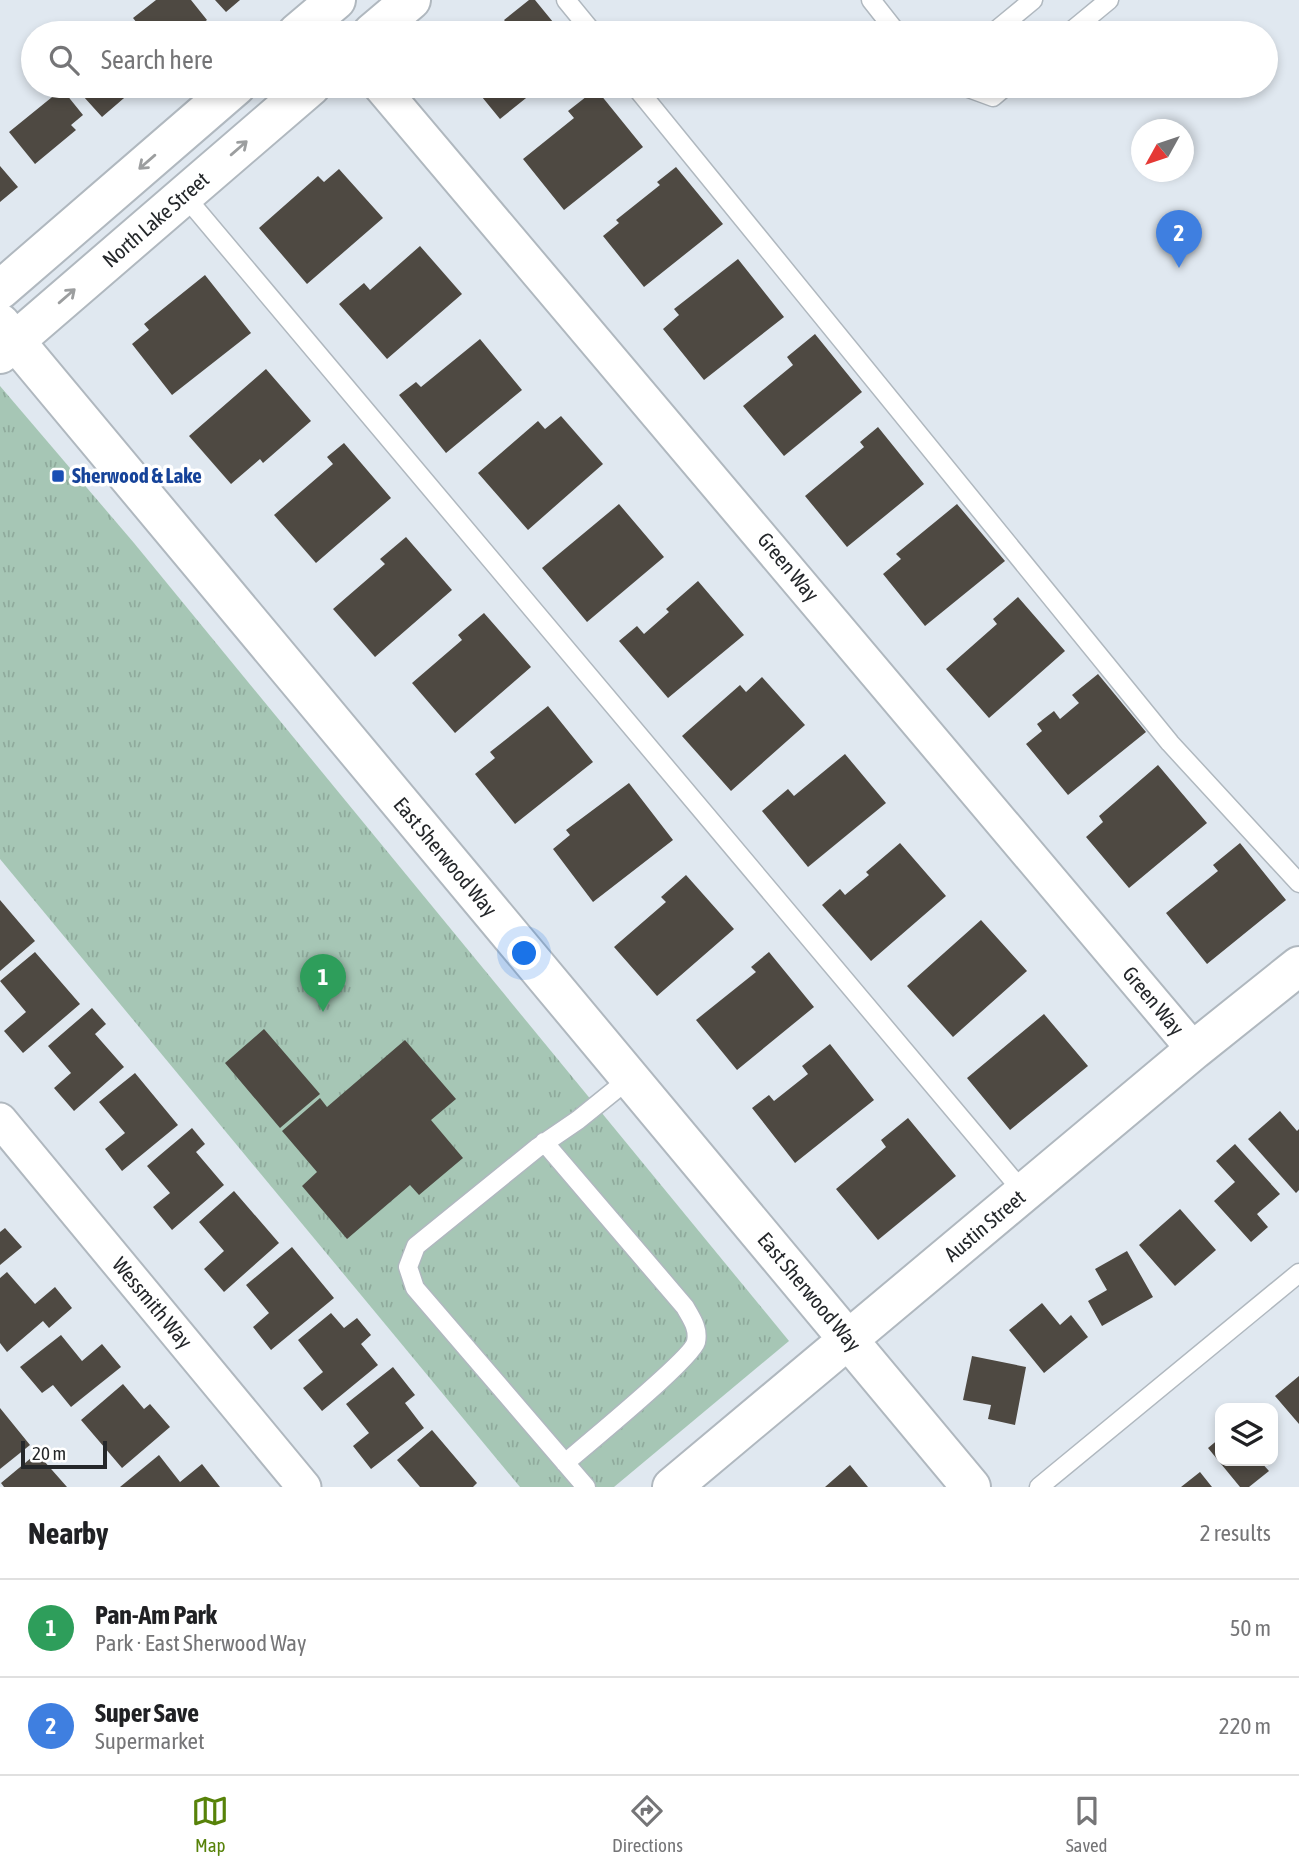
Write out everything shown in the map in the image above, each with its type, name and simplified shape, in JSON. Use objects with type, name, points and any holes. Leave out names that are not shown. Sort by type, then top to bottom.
[{"type":"street","points":[[311,21],[336,0]]},
{"type":"street","points":[[386,21],[411,0]]},
{"type":"street","points":[[0,289],[222,98]]},
{"type":"street","name":"North Lake Street","points":[[5,339],[184,195],[298,98]]},
{"type":"street","name":"Green Way","points":[[390,98],[1195,1050]]},
{"type":"street","name":"East Sherwood Way","points":[[5,339],[630,1078],[971,1487]]},
{"type":"street","name":"Austin Street","points":[[672,1487],[1299,966]]},
{"type":"street","name":"Wessmith Way","points":[[0,1120],[304,1487]]},
{"type":"lane","points":[[566,0],[583,21]]},
{"type":"lane","points":[[871,0],[888,21]]},
{"type":"lane","points":[[1008,21],[1033,0]]},
{"type":"lane","points":[[1084,21],[1109,0]]},
{"type":"lane","points":[[645,98],[1170,743],[1299,883]]},
{"type":"lane","points":[[184,195],[1024,1193]]},
{"type":"lane","points":[[586,1487],[415,1288],[408,1267],[416,1246],[544,1142],[630,1078]]},
{"type":"lane","points":[[544,1142],[685,1307],[697,1329],[696,1345],[676,1367],[565,1463]]},
{"type":"lane","points":[[1040,1487],[1299,1273]]},
{"type":"green space","points":[[0,386],[134,543],[789,1341],[614,1487],[520,1487],[0,859]]},
{"type":"building","points":[[156,0],[191,0],[207,20],[135,21],[133,18]]},
{"type":"building","points":[[215,0],[240,0],[226,12]]},
{"type":"building","points":[[529,0],[535,0],[552,21],[505,21]]},
{"type":"building","points":[[51,98],[69,98],[83,115],[71,125],[76,130],[35,164],[9,132]]},
{"type":"building","points":[[85,98],[124,98],[102,117]]},
{"type":"building","points":[[483,98],[526,98],[500,119]]},
{"type":"building","points":[[585,98],[603,98],[643,147],[564,210],[523,159],[574,118],[568,111]]},
{"type":"building","points":[[0,166],[18,187],[0,202]]},
{"type":"building","points":[[676,167],[723,224],[644,287],[603,236],[619,223],[616,220],[660,185],[657,182]]},
{"type":"building","points":[[339,169],[383,218],[307,284],[259,228],[318,176],[324,182]]},
{"type":"building","points":[[420,246],[462,294],[387,359],[339,304],[364,283],[370,290]]},
{"type":"building","points":[[738,259],[784,317],[704,380],[663,329],[679,315],[674,309]]},
{"type":"building","points":[[205,275],[251,333],[172,395],[132,344],[149,330],[144,324]]},
{"type":"building","points":[[815,334],[862,392],[784,456],[743,406],[793,365],[787,357]]},
{"type":"building","points":[[480,339],[522,390],[446,453],[399,395],[416,382],[421,387]]},
{"type":"building","points":[[266,369],[311,421],[263,463],[260,459],[231,484],[189,436]]},
{"type":"building","points":[[561,416],[603,464],[528,530],[478,473],[538,421],[545,429]]},
{"type":"building","points":[[878,427],[924,484],[847,547],[805,496],[864,447],[860,442]]},
{"type":"building","points":[[344,443],[391,498],[316,563],[274,515],[333,464],[327,457]]},
{"type":"building","points":[[619,504],[664,557],[587,622],[542,568]]},
{"type":"building","points":[[957,504],[1005,561],[925,626],[883,574],[901,559],[896,554]]},
{"type":"building","points":[[406,537],[452,590],[375,657],[333,609],[385,564],[380,559]]},
{"type":"building","points":[[698,581],[744,635],[668,698],[619,641],[637,626],[644,634],[669,612],[666,609]]},
{"type":"building","points":[[1018,597],[1065,651],[989,718],[946,669],[997,624],[993,619]]},
{"type":"building","points":[[484,613],[531,667],[455,733],[412,683],[462,640],[458,635]]},
{"type":"building","points":[[1098,674],[1146,732],[1068,795],[1026,744],[1042,731],[1037,724],[1054,711],[1060,719],[1079,703],[1072,695]]},
{"type":"building","points":[[762,677],[805,725],[731,791],[682,736],[740,685],[746,692]]},
{"type":"building","points":[[548,706],[593,762],[515,824],[475,774],[495,758],[490,752]]},
{"type":"building","points":[[845,754],[886,803],[808,867],[762,811],[788,789],[794,796]]},
{"type":"building","points":[[1158,765],[1207,823],[1129,888],[1086,837],[1103,822],[1099,816]]},
{"type":"building","points":[[629,783],[673,840],[593,902],[553,849],[570,835],[566,830]]},
{"type":"building","points":[[900,843],[946,896],[871,961],[822,905],[840,889],[845,895],[869,875],[866,872]]},
{"type":"building","points":[[1240,843],[1286,900],[1207,964],[1166,913],[1218,871],[1213,865]]},
{"type":"building","points":[[686,875],[734,929],[657,996],[614,947],[666,902],[661,897]]},
{"type":"building","points":[[0,900],[35,941],[0,971]]},
{"type":"building","points":[[981,920],[1027,971],[953,1037],[907,986]]},
{"type":"building","points":[[35,952],[80,1004],[23,1053],[4,1031],[26,1012],[0,981]]},
{"type":"building","points":[[769,952],[814,1007],[737,1070],[696,1020],[756,972],[751,967]]},
{"type":"building","points":[[92,1008],[106,1024],[95,1034],[124,1067],[74,1111],[54,1088],[71,1073],[48,1046]]},
{"type":"building","points":[[1044,1014],[1088,1066],[1010,1130],[967,1078]]},
{"type":"building","points":[[264,1029],[320,1094],[280,1128],[225,1063]]},
{"type":"building","points":[[405,1040],[456,1099],[431,1120],[463,1158],[419,1195],[410,1185],[347,1239],[302,1186],[317,1172],[282,1131],[320,1098],[327,1107]]},
{"type":"building","points":[[830,1044],[874,1100],[795,1163],[752,1108],[769,1095],[774,1101],[808,1074],[802,1066]]},
{"type":"building","points":[[135,1073],[178,1125],[122,1171],[105,1149],[125,1133],[99,1102]]},
{"type":"building","points":[[1280,1111],[1297,1131],[1299,1129],[1299,1190],[1296,1193],[1248,1139]]},
{"type":"building","points":[[908,1118],[956,1176],[878,1240],[836,1189],[886,1147],[881,1140]]},
{"type":"building","points":[[192,1128],[205,1144],[196,1152],[224,1185],[172,1230],[153,1207],[170,1193],[147,1166]]},
{"type":"building","points":[[1235,1144],[1280,1194],[1257,1214],[1268,1227],[1251,1242],[1214,1201],[1235,1182],[1216,1161]]},
{"type":"building","points":[[234,1191],[279,1243],[224,1292],[204,1269],[224,1251],[199,1222]]},
{"type":"building","points":[[1180,1209],[1216,1250],[1175,1286],[1139,1245]]},
{"type":"building","points":[[5,1228],[22,1247],[0,1265],[0,1232]]},
{"type":"building","points":[[292,1247],[334,1298],[271,1350],[253,1327],[269,1313],[246,1285]]},
{"type":"building","points":[[1127,1251],[1153,1297],[1102,1326],[1088,1301],[1107,1290],[1095,1269]]},
{"type":"building","points":[[7,1272],[35,1304],[55,1287],[72,1308],[49,1328],[43,1321],[7,1352],[0,1343],[0,1278]]},
{"type":"building","points":[[1042,1303],[1060,1325],[1071,1315],[1088,1337],[1044,1373],[1009,1330]]},
{"type":"building","points":[[331,1313],[344,1328],[357,1318],[371,1335],[361,1344],[378,1365],[322,1411],[303,1388],[323,1372],[298,1340]]},
{"type":"building","points":[[61,1335],[82,1361],[102,1344],[121,1367],[71,1407],[53,1385],[42,1393],[20,1367]]},
{"type":"building","points":[[972,1356],[1026,1367],[1015,1425],[988,1419],[991,1405],[963,1400]]},
{"type":"building","points":[[393,1367],[415,1395],[405,1403],[424,1428],[371,1469],[353,1446],[369,1433],[346,1404]]},
{"type":"building","points":[[1299,1376],[1299,1424],[1275,1396]]},
{"type":"building","points":[[123,1384],[144,1409],[150,1404],[170,1427],[122,1468],[81,1420]]},
{"type":"building","points":[[0,1408],[30,1445],[0,1469]]},
{"type":"building","points":[[432,1430],[477,1483],[473,1487],[420,1487],[397,1460]]},
{"type":"building","points":[[1215,1442],[1215,1457],[1208,1448]]},
{"type":"building","points":[[37,1453],[67,1487],[4,1487],[1,1483]]},
{"type":"building","points":[[159,1455],[180,1482],[202,1464],[220,1487],[120,1487]]},
{"type":"building","points":[[850,1465],[868,1487],[825,1487]]},
{"type":"building","points":[[1223,1466],[1264,1466],[1269,1471],[1249,1487],[1240,1487]]},
{"type":"building","points":[[1200,1472],[1212,1487],[1181,1487]]},
{"type":"place","name":"Super Save","points":[[1179,268]]},
{"type":"place","name":"Sherwood & Lake","points":[[58,476]]},
{"type":"place","name":"Pan-Am Park","points":[[323,1012]]}]
